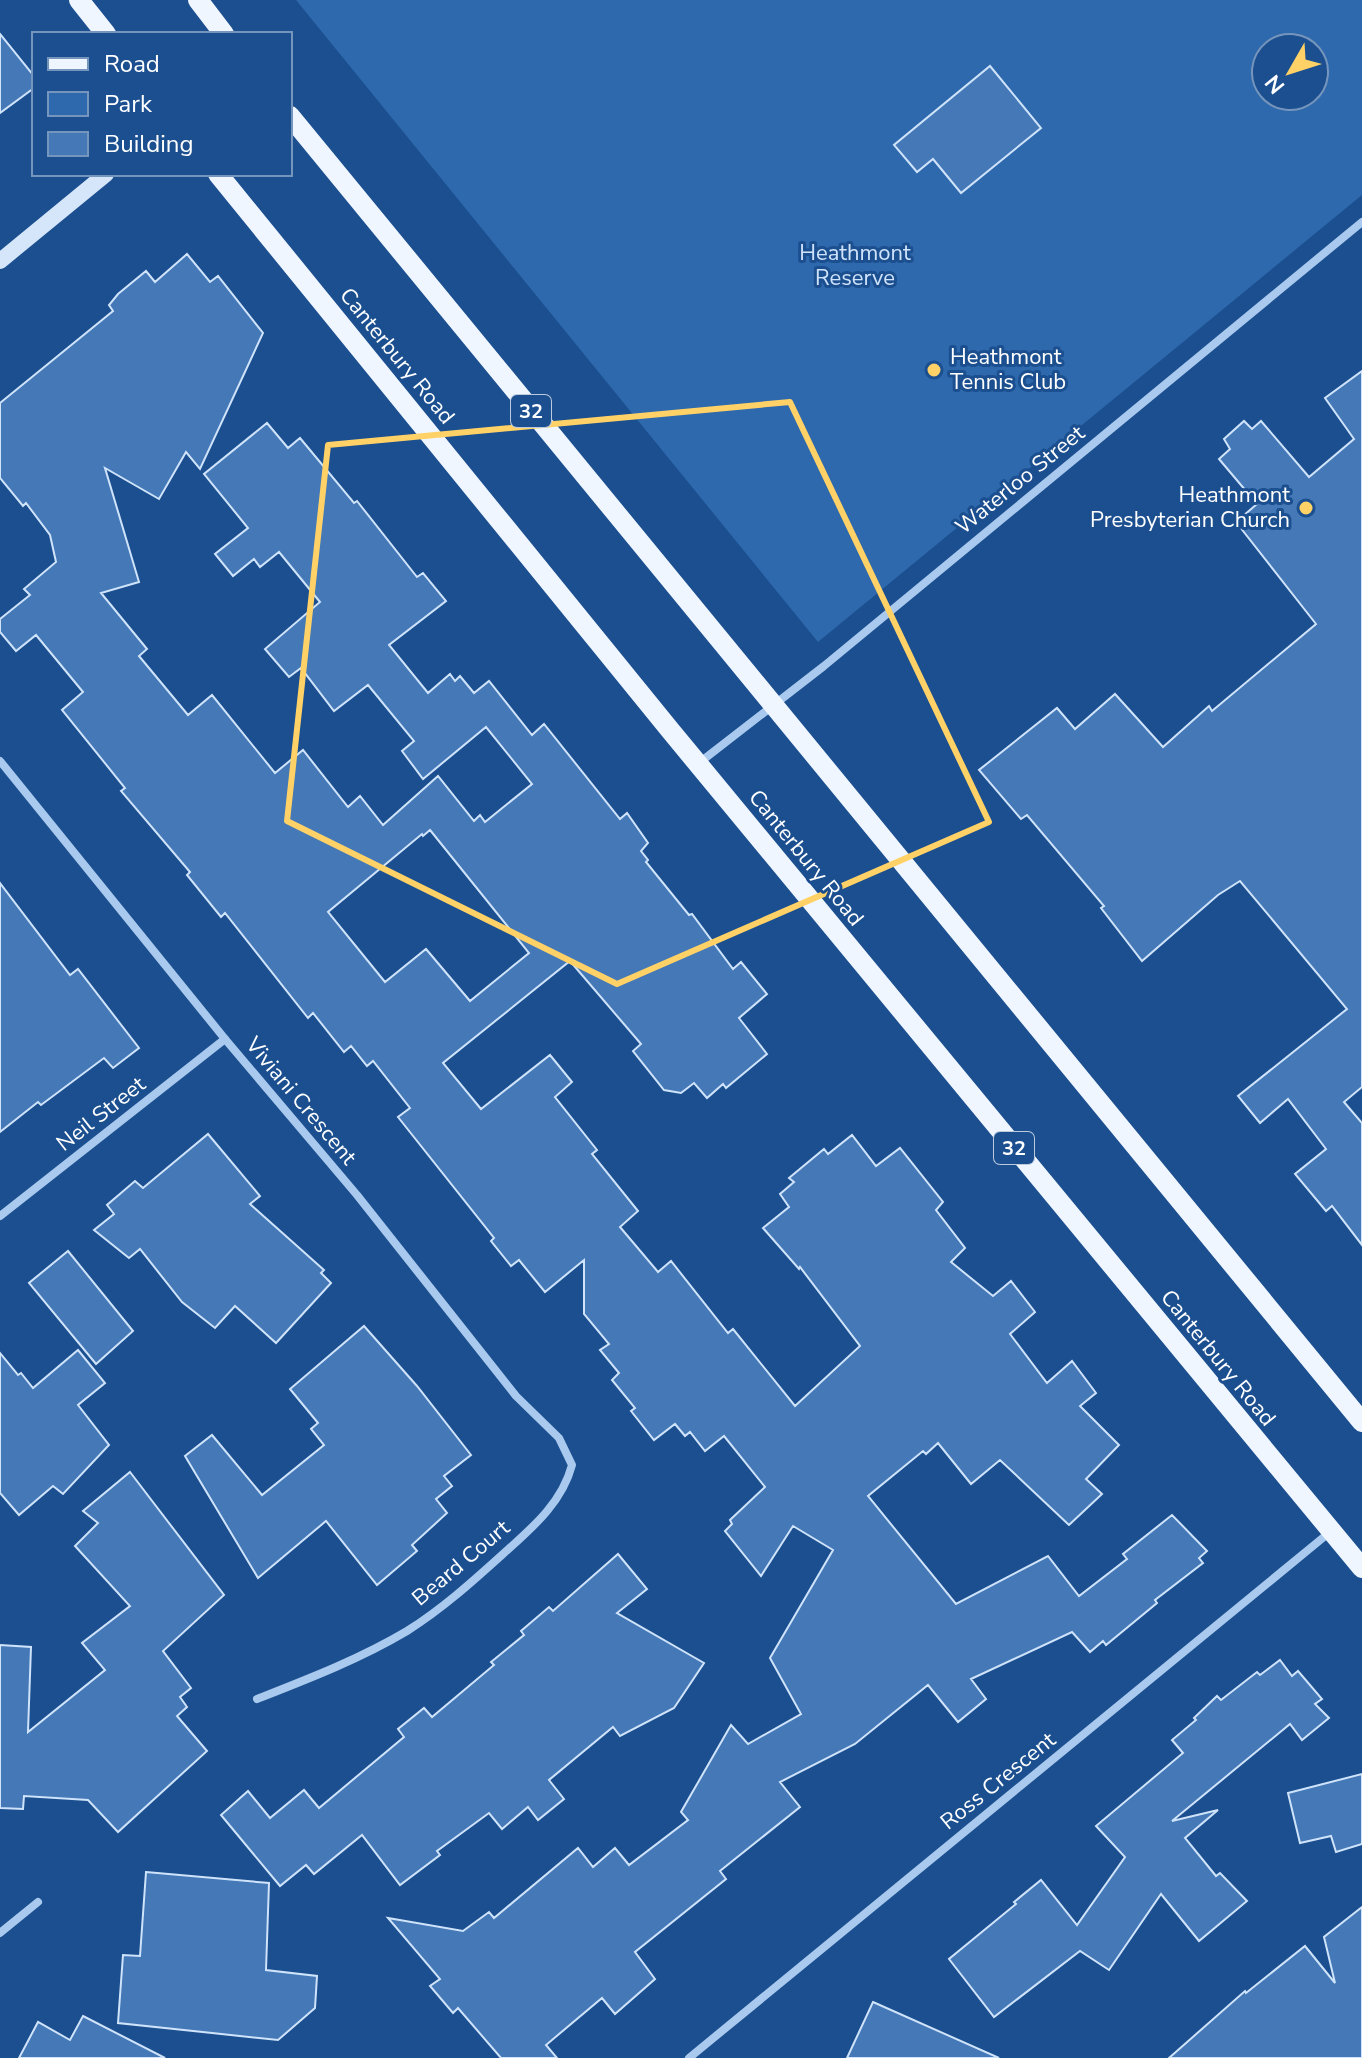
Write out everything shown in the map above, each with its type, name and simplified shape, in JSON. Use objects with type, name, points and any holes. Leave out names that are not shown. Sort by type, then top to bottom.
[{"type":"main road","points":[[79,0],[104,32]]},
{"type":"main road","points":[[198,0],[222,32]]},
{"type":"main road","name":"32","points":[[292,118],[1362,1422]]},
{"type":"main road","points":[[0,261],[104,176]]},
{"type":"main road","name":"Canterbury Road","points":[[220,176],[698,764],[1362,1568]]},
{"type":"street","name":"Waterloo Street","points":[[698,764],[824,666],[1362,222]]},
{"type":"street","name":"Viviani Crescent","points":[[0,761],[225,1039],[357,1195],[516,1396],[559,1438],[568,1451],[572,1465]]},
{"type":"street","name":"Neil Street","points":[[0,1216],[225,1039]]},
{"type":"street","name":"Beard Court","points":[[257,1699],[368,1652],[408,1630],[450,1601],[520,1539],[555,1503],[567,1486],[572,1465]]},
{"type":"street","name":"Ross Crescent","points":[[689,2058],[1330,1532]]},
{"type":"street","points":[[0,1933],[38,1902]]},
{"type":"highlighted area","points":[[790,402],[989,822],[617,984],[287,821],[328,445]]},
{"type":"green space","name":"Heathmont Reserve","points":[[296,0],[1362,0],[1362,195],[818,642]]},
{"type":"building","points":[[0,34],[32,74],[32,89],[0,113]]},
{"type":"building","points":[[990,66],[1041,128],[961,193],[933,159],[917,172],[894,145]]},
{"type":"building","points":[[187,254],[210,282],[218,276],[263,333],[200,469],[186,452],[159,499],[105,468],[139,582],[101,593],[147,649],[139,656],[188,715],[212,695],[275,773],[303,750],[348,807],[360,796],[383,825],[438,776],[474,821],[480,815],[485,822],[532,784],[486,727],[423,779],[402,751],[414,741],[368,685],[334,711],[301,668],[289,677],[265,649],[320,602],[279,552],[260,567],[254,559],[233,576],[215,554],[248,528],[204,474],[267,423],[288,448],[300,438],[354,503],[357,501],[417,577],[423,573],[446,601],[389,645],[428,693],[450,674],[455,681],[460,676],[474,693],[489,681],[532,735],[544,724],[620,819],[627,813],[648,843],[641,851],[648,860],[646,862],[689,915],[692,914],[733,969],[741,962],[767,994],[739,1018],[767,1054],[726,1088],[723,1084],[707,1098],[694,1083],[681,1093],[664,1090],[633,1051],[641,1044],[570,961],[443,1063],[481,1109],[550,1055],[572,1082],[555,1097],[597,1150],[592,1154],[638,1211],[620,1227],[658,1272],[671,1261],[728,1333],[733,1329],[795,1406],[860,1346],[800,1267],[763,1228],[789,1207],[780,1194],[794,1182],[789,1178],[824,1149],[828,1154],[852,1135],[876,1166],[900,1148],[943,1202],[936,1210],[965,1248],[951,1262],[993,1296],[1011,1281],[1035,1312],[1010,1334],[1047,1383],[1072,1361],[1096,1393],[1080,1406],[1119,1445],[1086,1479],[1102,1494],[1069,1525],[1000,1460],[971,1484],[938,1443],[926,1454],[923,1451],[868,1496],[956,1604],[1048,1556],[1079,1596],[1127,1559],[1123,1554],[1172,1515],[1207,1551],[1199,1558],[1203,1563],[1155,1600],[1157,1603],[1106,1645],[1103,1641],[1090,1652],[1072,1632],[971,1679],[986,1699],[958,1722],[928,1685],[855,1744],[780,1782],[800,1807],[720,1871],[726,1879],[635,1952],[655,1979],[615,2014],[602,1998],[546,2045],[557,2058],[501,2058],[458,2008],[453,2013],[430,1986],[440,1979],[388,1918],[463,1931],[489,1912],[494,1918],[578,1848],[593,1867],[615,1848],[629,1865],[688,1820],[681,1812],[731,1725],[748,1744],[801,1714],[770,1658],[833,1550],[793,1526],[761,1576],[725,1531],[732,1524],[730,1520],[765,1487],[724,1436],[705,1451],[690,1432],[685,1436],[675,1424],[654,1440],[631,1411],[635,1408],[612,1380],[619,1373],[600,1350],[609,1344],[584,1314],[584,1260],[545,1292],[519,1260],[511,1266],[491,1241],[494,1238],[398,1117],[410,1108],[373,1061],[367,1066],[351,1046],[344,1052],[313,1013],[308,1018],[225,913],[221,917],[187,875],[190,872],[121,791],[125,788],[62,710],[83,692],[36,635],[16,651],[0,632],[0,619],[30,595],[24,589],[56,562],[50,535],[26,503],[23,506],[0,478],[0,403],[113,311],[109,305],[118,294],[146,271],[155,282]],"holes":[[[430,830],[529,953],[470,1001],[426,949],[385,982],[328,912]]]},
{"type":"building","points":[[1362,371],[1362,1087],[1344,1102],[1362,1123],[1362,1245],[1332,1206],[1326,1211],[1295,1174],[1326,1149],[1288,1099],[1260,1123],[1238,1096],[1347,1009],[1240,881],[1218,895],[1142,961],[1101,908],[1104,906],[1027,815],[1021,819],[979,770],[1057,708],[1075,729],[1115,694],[1163,747],[1209,706],[1212,711],[1316,624],[1236,522],[1257,504],[1219,459],[1230,449],[1224,439],[1244,421],[1252,429],[1261,421],[1309,477],[1354,439],[1325,398]]},
{"type":"building","points":[[0,883],[70,975],[78,969],[139,1048],[113,1068],[104,1058],[41,1105],[38,1102],[0,1132]]},
{"type":"building","points":[[208,1134],[260,1196],[250,1204],[324,1270],[321,1273],[331,1283],[276,1343],[235,1306],[215,1328],[182,1302],[140,1249],[129,1258],[94,1230],[114,1214],[107,1205],[135,1181],[143,1188]]},
{"type":"building","points":[[68,1251],[133,1331],[96,1364],[29,1283]]},
{"type":"building","points":[[364,1326],[417,1386],[471,1455],[444,1476],[452,1486],[436,1499],[447,1513],[412,1545],[417,1551],[377,1585],[326,1521],[258,1578],[185,1456],[212,1435],[262,1495],[324,1445],[311,1429],[318,1423],[290,1389]]},
{"type":"building","points":[[78,1350],[105,1383],[78,1405],[109,1445],[63,1494],[53,1486],[19,1515],[0,1493],[0,1353],[33,1388]]},
{"type":"building","points":[[130,1472],[224,1595],[163,1651],[191,1688],[180,1697],[187,1707],[177,1716],[207,1751],[118,1832],[88,1800],[24,1796],[23,1809],[0,1808],[0,1645],[31,1647],[28,1732],[105,1670],[82,1643],[130,1606],[75,1546],[98,1523],[83,1511]]},
{"type":"building","points":[[618,1554],[647,1589],[617,1613],[704,1663],[674,1708],[620,1736],[613,1727],[549,1780],[564,1799],[538,1820],[528,1807],[502,1829],[489,1813],[437,1851],[440,1855],[400,1885],[362,1835],[314,1874],[306,1865],[280,1886],[221,1815],[248,1791],[270,1818],[304,1790],[319,1808],[404,1737],[398,1729],[424,1708],[432,1717],[494,1665],[491,1662],[524,1635],[521,1631],[549,1607],[553,1611]]},
{"type":"building","points":[[1280,1660],[1292,1676],[1298,1671],[1322,1699],[1315,1704],[1329,1718],[1302,1740],[1290,1724],[1172,1821],[1218,1810],[1185,1838],[1216,1876],[1220,1873],[1247,1901],[1199,1941],[1161,1894],[1109,1970],[1080,1951],[994,2017],[949,1959],[1041,1880],[1077,1925],[1125,1857],[1096,1826],[1183,1753],[1172,1740],[1196,1720],[1194,1718],[1217,1696],[1221,1700],[1257,1672],[1260,1675]]},
{"type":"building","points":[[1362,1774],[1362,1844],[1336,1852],[1331,1836],[1300,1843],[1288,1793]]},
{"type":"building","points":[[146,1872],[269,1883],[266,1970],[317,1976],[315,2008],[278,2040],[118,2023],[123,1955],[140,1956]]},
{"type":"building","points":[[1362,1907],[1362,2058],[1169,2058],[1245,1991],[1305,1946],[1335,1983],[1324,1937]]},
{"type":"building","points":[[873,2002],[999,2058],[847,2058]]},
{"type":"building","points":[[83,2016],[165,2058],[19,2058],[38,2022],[70,2040]]},
{"type":"place","name":"Heathmont Tennis Club","points":[[934,370]]},
{"type":"place","name":"Heathmont Presbyterian Church","points":[[1306,508]]}]
